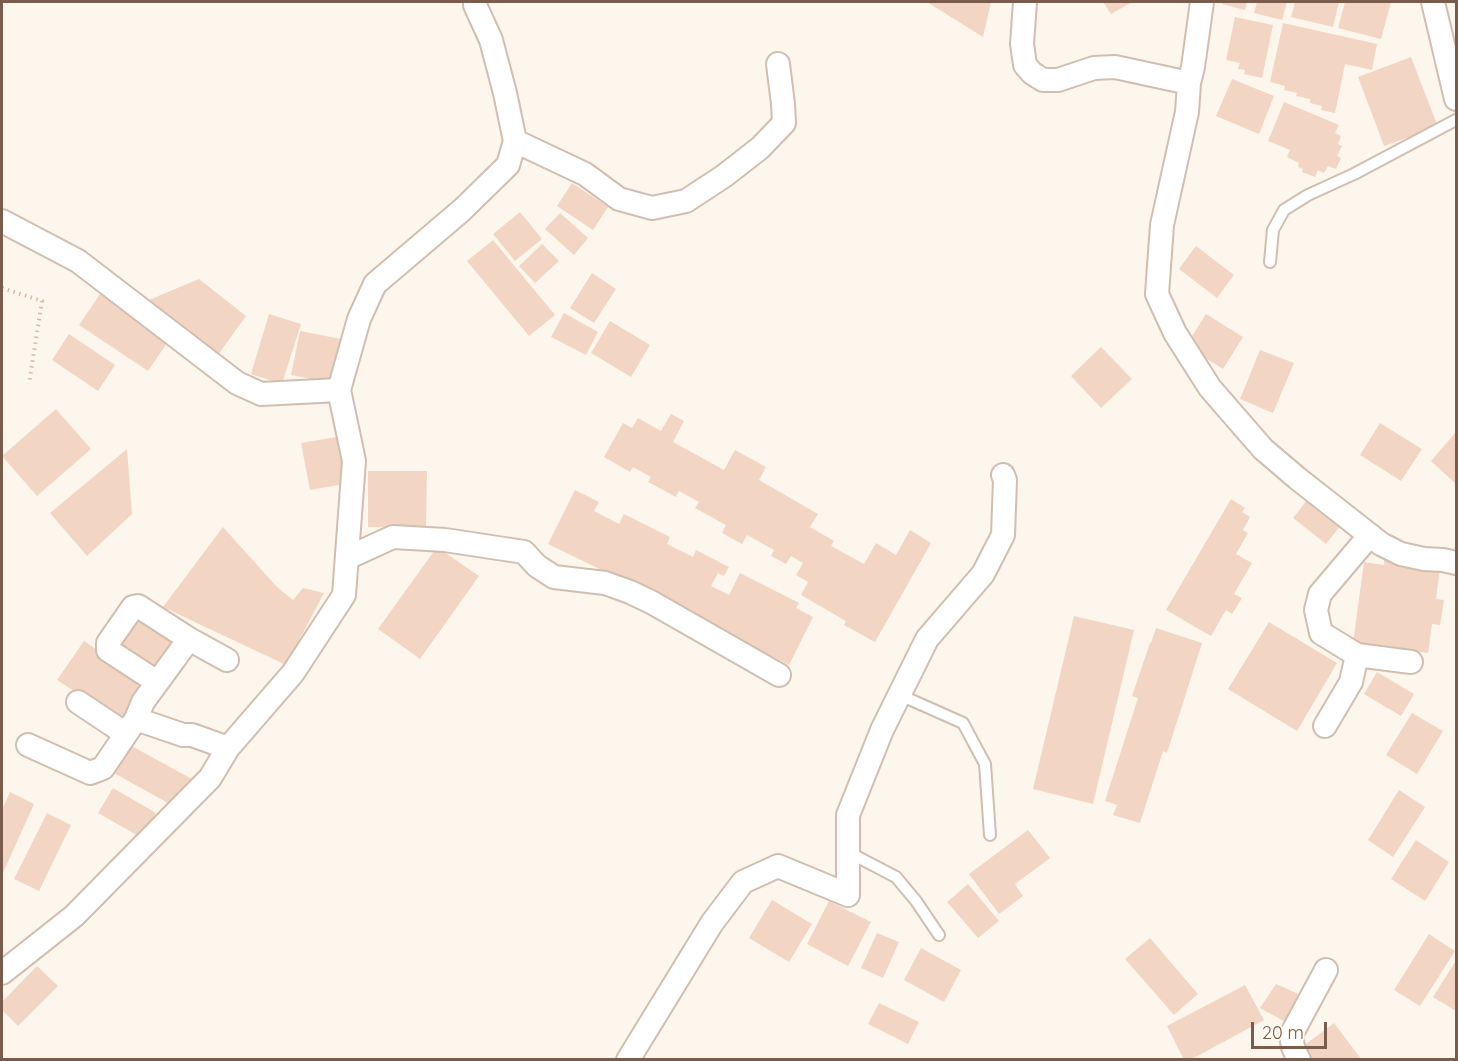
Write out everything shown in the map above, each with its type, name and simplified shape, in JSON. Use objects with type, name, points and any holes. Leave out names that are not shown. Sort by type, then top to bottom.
[{"type":"street","points":[[2,973],[74,916],[210,778],[228,747],[293,673],[344,596],[354,461],[339,390],[359,319],[375,284],[462,210],[508,165],[515,141],[506,93],[491,40],[475,5],[476,2]]},
{"type":"street","points":[[1025,2],[1022,44],[1025,65],[1043,80],[1058,80],[1094,68],[1115,67],[1189,83]]},
{"type":"street","points":[[1202,2],[1189,83],[1187,112],[1162,225],[1157,294],[1175,333],[1210,388],[1263,449],[1382,544],[1401,554],[1456,563]]},
{"type":"street","points":[[1433,2],[1456,99]]},
{"type":"street","points":[[515,141],[585,174],[619,199],[652,208],[686,201],[724,176],[760,148],[784,123],[778,64]]},
{"type":"street","points":[[2,221],[78,261],[237,383],[261,394],[339,390]]},
{"type":"street","points":[[628,1059],[712,923],[742,882],[778,866],[848,895],[848,815],[882,730],[927,639],[983,574],[1003,535],[1004,476]]},
{"type":"street","points":[[1370,535],[1320,594],[1316,610],[1321,633],[1357,655],[1411,662]]},
{"type":"street","points":[[347,558],[393,537],[445,540],[524,552],[537,566],[554,577],[606,583],[651,602],[779,675]]},
{"type":"street","points":[[157,682],[108,650],[108,643],[134,607],[138,606],[227,660]]},
{"type":"street","points":[[28,744],[90,773],[103,768],[131,727],[143,702],[189,639]]},
{"type":"street","points":[[1325,726],[1351,682],[1357,655]]},
{"type":"street","points":[[78,702],[131,727],[192,735],[228,747]]},
{"type":"street","points":[[1299,1059],[1293,1047],[1291,1035],[1326,970]]},
{"type":"lane","points":[[1270,262],[1273,231],[1284,210],[1308,195],[1354,174],[1456,120]]},
{"type":"lane","points":[[900,695],[963,723],[985,764],[990,835]]},
{"type":"lane","points":[[848,852],[896,877],[939,935]]},
{"type":"path","points":[[2,288],[42,301],[29,384]]},
{"type":"building","points":[[927,2],[991,2],[983,37]]},
{"type":"building","points":[[1103,2],[1132,2],[1111,14]]},
{"type":"building","points":[[1223,2],[1247,2],[1245,10],[1222,4]]},
{"type":"building","points":[[1257,2],[1287,2],[1282,20],[1254,13]]},
{"type":"building","points":[[1295,2],[1339,2],[1333,27],[1291,17]]},
{"type":"building","points":[[1345,2],[1391,2],[1381,39],[1338,28]]},
{"type":"building","points":[[1235,17],[1273,25],[1262,78],[1244,74],[1245,70],[1238,69],[1240,63],[1226,60]]},
{"type":"building","points":[[1283,23],[1377,44],[1372,70],[1345,64],[1335,113],[1321,110],[1322,106],[1310,103],[1310,99],[1296,96],[1297,93],[1284,90],[1285,86],[1270,82]]},
{"type":"building","points":[[1411,57],[1438,127],[1384,146],[1358,77]]},
{"type":"building","points":[[1232,79],[1274,96],[1259,134],[1216,116]]},
{"type":"building","points":[[1284,102],[1339,125],[1335,133],[1341,136],[1338,144],[1342,146],[1337,156],[1341,158],[1336,169],[1328,166],[1324,173],[1318,170],[1315,177],[1302,172],[1303,169],[1298,167],[1299,163],[1287,157],[1290,150],[1268,141]]},
{"type":"building","points":[[572,183],[608,207],[593,230],[557,206]]},
{"type":"building","points":[[520,212],[542,239],[515,261],[493,234]]},
{"type":"building","points":[[560,213],[588,238],[574,255],[545,229]]},
{"type":"building","points":[[493,240],[555,315],[529,336],[467,261]]},
{"type":"building","points":[[542,244],[559,261],[535,283],[519,266]]},
{"type":"building","points":[[1196,246],[1234,275],[1217,298],[1179,269]]},
{"type":"building","points":[[592,273],[616,289],[594,323],[570,308]]},
{"type":"building","points":[[199,279],[246,316],[217,356],[144,302]]},
{"type":"building","points":[[100,294],[169,340],[148,371],[79,325]]},
{"type":"building","points":[[564,313],[598,332],[586,355],[551,337]]},
{"type":"building","points":[[269,314],[301,324],[282,384],[251,374]]},
{"type":"building","points":[[1206,314],[1243,337],[1223,369],[1186,346]]},
{"type":"building","points":[[610,321],[650,345],[631,377],[591,353]]},
{"type":"building","points":[[300,331],[341,339],[332,383],[291,375]]},
{"type":"building","points":[[69,334],[115,365],[98,391],[52,360]]},
{"type":"building","points":[[1101,347],[1132,379],[1101,408],[1071,376]]},
{"type":"building","points":[[1260,350],[1294,363],[1273,413],[1240,399]]},
{"type":"building","points":[[56,409],[91,449],[37,496],[2,456]]},
{"type":"building","points":[[671,414],[684,421],[673,442],[724,470],[735,450],[766,467],[759,480],[818,514],[810,527],[834,541],[831,546],[864,564],[876,543],[896,555],[910,530],[931,543],[875,642],[844,625],[846,621],[801,595],[808,582],[796,575],[803,563],[791,556],[786,564],[771,556],[774,550],[747,535],[742,544],[722,533],[726,525],[695,508],[699,502],[679,491],[676,497],[648,482],[651,477],[633,467],[630,472],[604,457],[623,423],[632,428],[638,418],[661,431]]},
{"type":"building","points":[[1380,423],[1422,449],[1401,481],[1360,455]]},
{"type":"building","points":[[1456,432],[1456,484],[1431,461]]},
{"type":"building","points":[[342,436],[350,483],[310,490],[301,443]]},
{"type":"building","points":[[127,449],[132,514],[87,556],[50,513]]},
{"type":"building","points":[[368,471],[427,471],[426,528],[368,527]]},
{"type":"building","points":[[575,490],[599,502],[594,511],[619,524],[624,514],[670,537],[667,544],[693,557],[696,550],[729,567],[724,576],[718,573],[711,586],[729,595],[740,573],[799,603],[796,608],[813,617],[789,665],[548,544]]},
{"type":"building","points":[[1311,495],[1344,521],[1326,544],[1293,518]]},
{"type":"building","points":[[1231,499],[1245,508],[1242,512],[1250,517],[1243,530],[1248,533],[1236,554],[1252,563],[1234,594],[1242,598],[1232,614],[1226,610],[1211,636],[1166,610]]},
{"type":"building","points":[[223,527],[277,587],[293,600],[303,588],[324,593],[286,665],[163,607]]},
{"type":"building","points":[[437,547],[479,576],[420,659],[378,629]]},
{"type":"building","points":[[1384,559],[1440,567],[1436,599],[1444,600],[1440,625],[1432,624],[1428,653],[1353,643],[1364,562],[1384,565]]},
{"type":"building","points":[[137,610],[180,640],[158,675],[111,646]]},
{"type":"building","points":[[1074,616],[1134,630],[1093,804],[1033,789]]},
{"type":"building","points":[[1269,622],[1337,663],[1297,731],[1228,689]]},
{"type":"building","points":[[1156,628],[1202,643],[1167,753],[1163,751],[1140,823],[1113,815],[1117,805],[1105,801],[1138,698],[1132,696]]},
{"type":"building","points":[[84,641],[148,684],[120,721],[57,680]]},
{"type":"building","points":[[1377,672],[1414,694],[1401,716],[1364,694]]},
{"type":"building","points":[[1412,713],[1443,731],[1417,774],[1386,755]]},
{"type":"building","points":[[128,744],[192,779],[177,808],[112,772]]},
{"type":"building","points":[[113,788],[156,813],[142,838],[98,813]]},
{"type":"building","points":[[1399,790],[1425,807],[1393,857],[1368,840]]},
{"type":"building","points":[[10,792],[34,804],[2,875],[2,810]]},
{"type":"building","points":[[47,813],[71,825],[39,891],[14,879]]},
{"type":"building","points":[[1028,830],[1050,858],[1015,884],[1023,896],[999,914],[969,874]]},
{"type":"building","points":[[1416,840],[1449,862],[1425,901],[1391,879]]},
{"type":"building","points":[[968,884],[999,921],[978,938],[947,902]]},
{"type":"building","points":[[772,900],[812,924],[789,962],[749,938]]},
{"type":"building","points":[[829,901],[871,922],[848,966],[807,944]]},
{"type":"building","points":[[877,933],[899,942],[883,978],[861,968]]},
{"type":"building","points":[[1429,934],[1455,951],[1420,1006],[1394,990]]},
{"type":"building","points":[[1150,938],[1198,994],[1174,1015],[1125,959]]},
{"type":"building","points":[[921,948],[961,970],[944,1002],[904,980]]},
{"type":"building","points":[[1456,963],[1456,1011],[1433,997]]},
{"type":"building","points":[[37,966],[58,986],[18,1026],[2,1010],[2,1002]]},
{"type":"building","points":[[1276,984],[1305,997],[1289,1024],[1260,1008]]},
{"type":"building","points":[[1245,985],[1264,1020],[1190,1060],[1184,1060],[1167,1026]]},
{"type":"building","points":[[879,1003],[919,1022],[908,1044],[868,1024]]},
{"type":"building","points":[[1334,1023],[1362,1060],[1312,1060],[1302,1047]]}]
